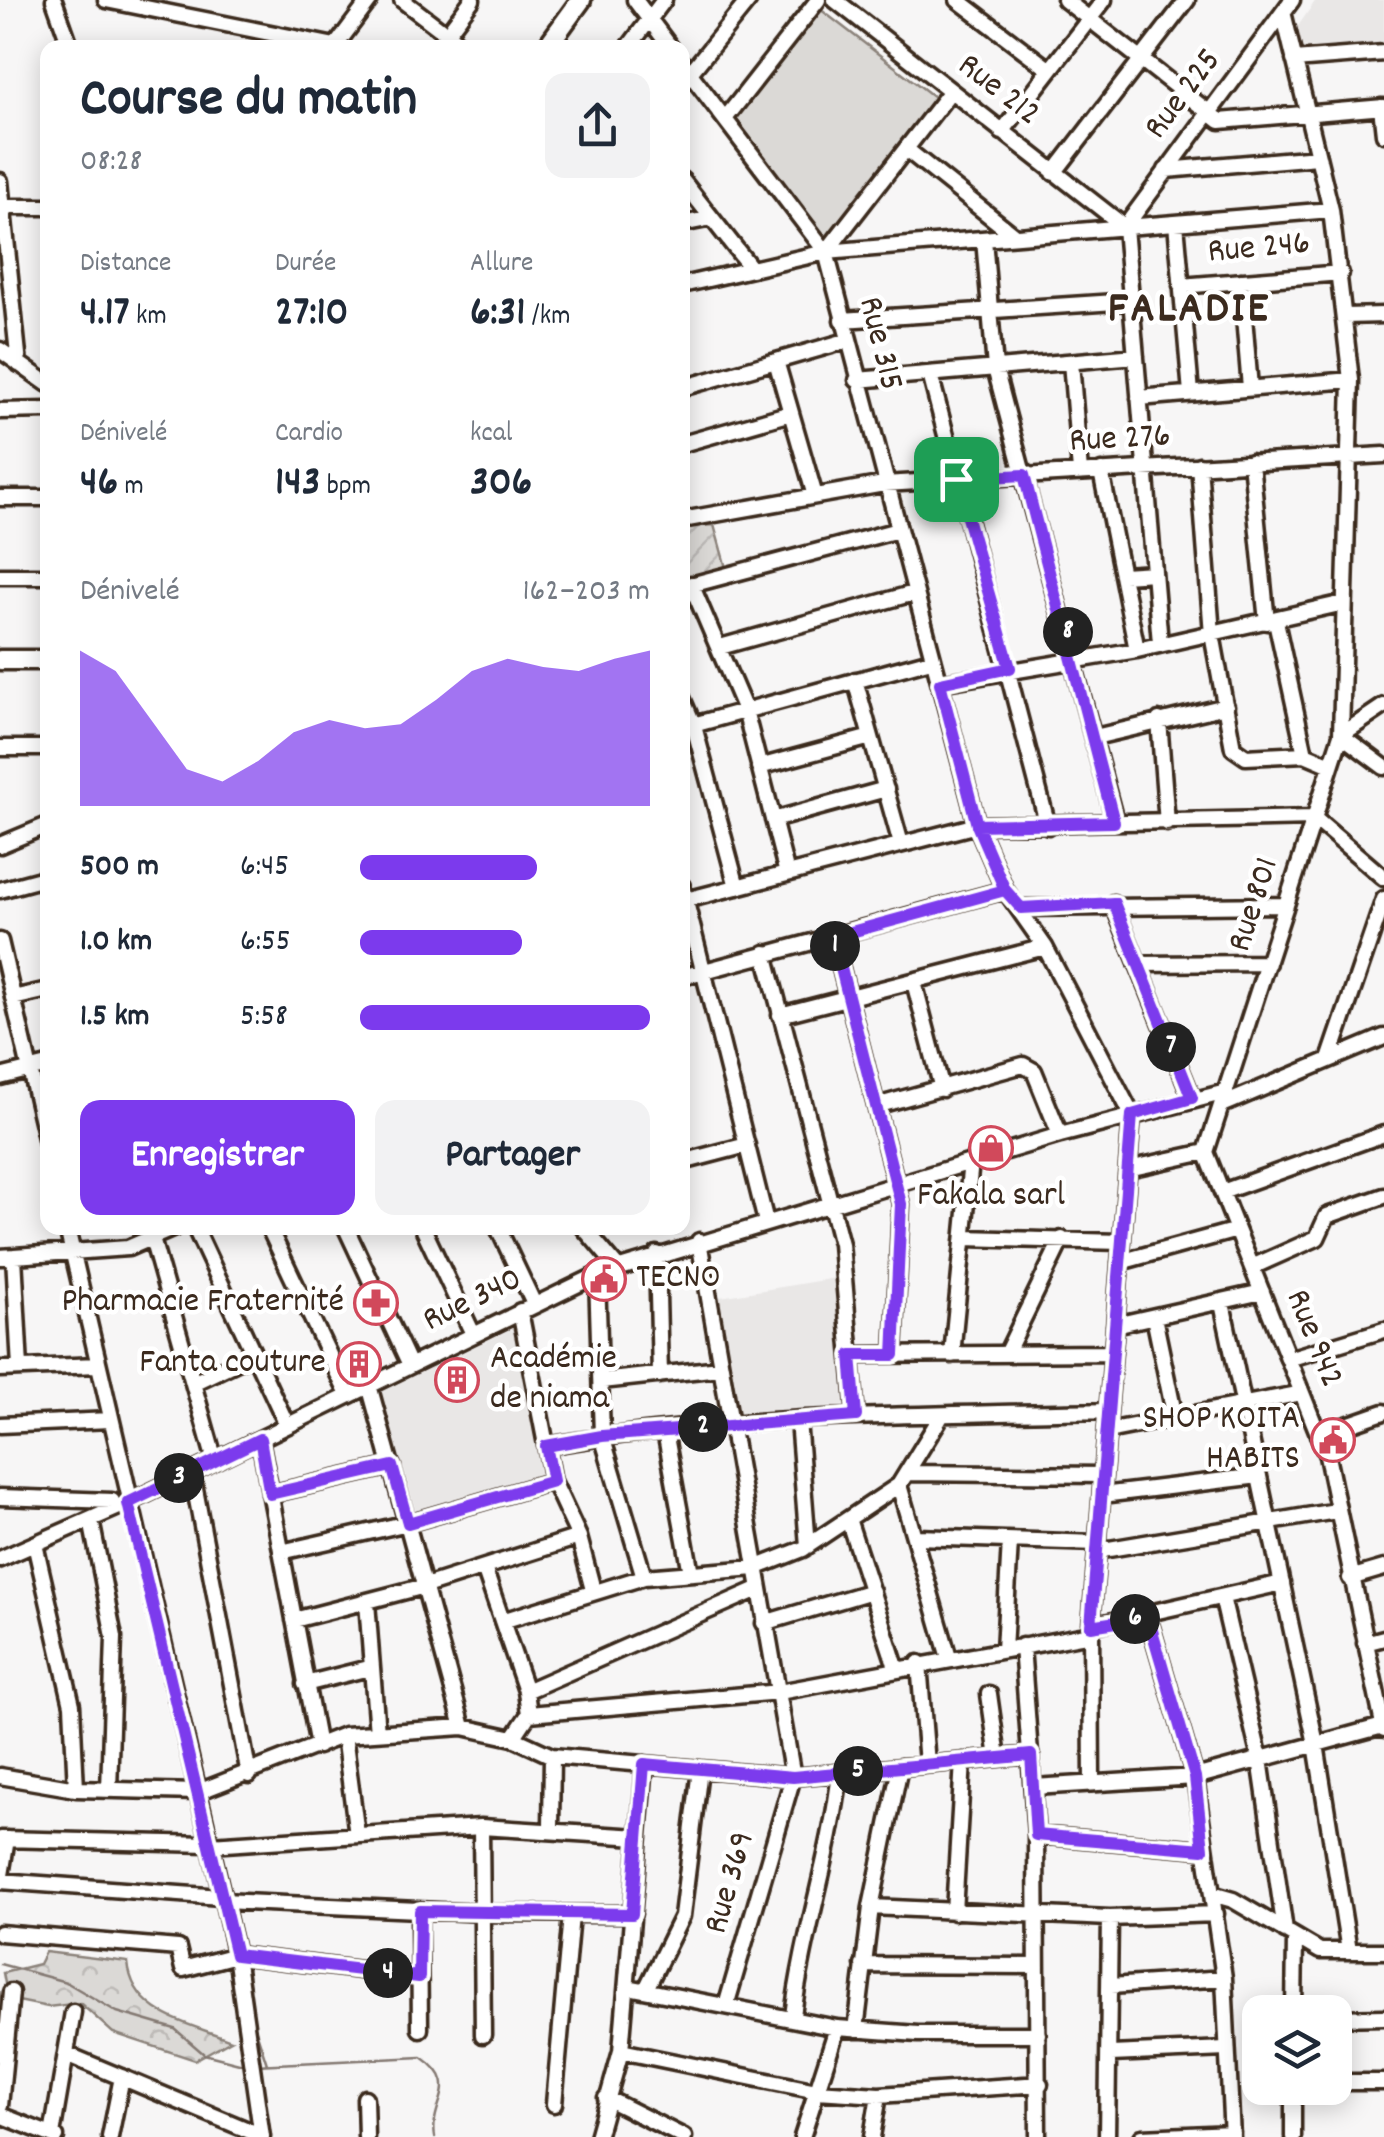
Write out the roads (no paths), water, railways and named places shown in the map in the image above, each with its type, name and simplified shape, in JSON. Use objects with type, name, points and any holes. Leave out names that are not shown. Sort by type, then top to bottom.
[{"type":"main road","points":[[552,40],[582,0]]},
{"type":"main road","points":[[0,660],[40,660]]},
{"type":"street","points":[[54,0],[68,40]]},
{"type":"street","points":[[106,0],[156,5],[304,40]]},
{"type":"street","points":[[339,40],[370,0]]},
{"type":"street","points":[[402,0],[454,40]]},
{"type":"street","points":[[442,40],[472,0]]},
{"type":"street","points":[[635,0],[665,40]]},
{"type":"street","points":[[634,40],[664,0]]},
{"type":"street","points":[[690,64],[750,0]]},
{"type":"street","points":[[725,119],[818,0]]},
{"type":"street","name":"Rue 212","points":[[836,0],[1124,227]]},
{"type":"street","points":[[958,0],[1050,70]]},
{"type":"street","points":[[1065,0],[1220,121],[1382,107],[1384,134]]},
{"type":"street","points":[[1002,132],[1104,0]]},
{"type":"street","points":[[1054,173],[1187,0]]},
{"type":"street","name":"Rue 801","points":[[1206,1152],[1341,736],[1351,380],[1331,210],[1294,60],[1289,3]]},
{"type":"street","name":"Rue 225","points":[[1124,227],[1289,3]]},
{"type":"street","points":[[1294,60],[1384,53]]},
{"type":"street","name":"Rue 315","points":[[690,73],[826,252],[846,341],[977,825],[1005,890],[1045,948],[1132,1115]]},
{"type":"street","points":[[826,252],[950,92]]},
{"type":"street","points":[[906,149],[1015,236]]},
{"type":"street","points":[[1166,170],[1318,157]]},
{"type":"street","points":[[0,181],[19,364]]},
{"type":"street","points":[[690,190],[751,268]]},
{"type":"street","points":[[1,206],[40,206]]},
{"type":"street","points":[[690,282],[826,252],[1331,210]]},
{"type":"street","points":[[690,222],[712,218]]},
{"type":"street","points":[[1176,223],[1190,394]]},
{"type":"street","points":[[1124,227],[1160,643]]},
{"type":"street","points":[[984,239],[995,368],[1096,737],[1114,822]]},
{"type":"street","name":"Rue 246","points":[[1181,286],[1341,273]]},
{"type":"street","points":[[1241,281],[1250,388]]},
{"type":"street","points":[[842,320],[1131,301]]},
{"type":"street","points":[[1345,316],[1384,315]]},
{"type":"street","points":[[690,386],[846,341]]},
{"type":"street","points":[[0,350],[40,378]]},
{"type":"street","points":[[857,380],[1136,356]]},
{"type":"street","points":[[776,361],[814,496]]},
{"type":"street","points":[[1071,362],[1080,472]]},
{"type":"street","points":[[930,374],[1010,668],[1048,826]]},
{"type":"street","points":[[1139,398],[1351,380]]},
{"type":"street","points":[[0,411],[40,410]]},
{"type":"street","points":[[690,442],[792,413]]},
{"type":"street","name":"Rue 276","points":[[690,519],[884,484],[1384,455]]},
{"type":"street","points":[[1252,462],[1271,622],[1305,754]]},
{"type":"street","points":[[1199,465],[1212,634],[1238,755],[1305,754],[1332,765]]},
{"type":"street","points":[[1101,471],[1138,650]]},
{"type":"street","points":[[0,498],[40,498]]},
{"type":"street","points":[[690,585],[898,530]]},
{"type":"street","points":[[1123,575],[1154,573]]},
{"type":"street","points":[[0,576],[40,576]]},
{"type":"street","points":[[690,592],[720,647],[745,710],[788,874]]},
{"type":"street","points":[[720,647],[914,593]]},
{"type":"street","points":[[940,683],[1010,668],[1138,650],[1344,603]]},
{"type":"street","points":[[690,726],[931,660]]},
{"type":"street","points":[[855,680],[901,844]]},
{"type":"street","points":[[1096,737],[1226,706]]},
{"type":"street","points":[[1384,706],[1341,736],[1384,767]]},
{"type":"street","points":[[1159,720],[1166,823]]},
{"type":"street","points":[[690,734],[737,887]]},
{"type":"street","points":[[760,767],[871,737]]},
{"type":"street","points":[[0,748],[40,748]]},
{"type":"street","points":[[774,820],[886,789]]},
{"type":"street","points":[[690,894],[737,887],[977,825],[1314,818],[1384,878]]},
{"type":"street","points":[[0,845],[40,828]]},
{"type":"street","points":[[0,890],[40,878]]},
{"type":"street","points":[[690,975],[1005,890]]},
{"type":"street","points":[[1329,1060],[1384,899]]},
{"type":"street","points":[[1021,908],[1114,903],[1286,905]]},
{"type":"street","points":[[1114,903],[1192,1098]]},
{"type":"street","points":[[690,917],[766,1222]]},
{"type":"street","points":[[833,937],[901,1204],[894,1355]]},
{"type":"street","points":[[0,941],[40,1116]]},
{"type":"street","points":[[780,1014],[1045,948]]},
{"type":"street","points":[[764,953],[841,1244],[856,1416]]},
{"type":"street","points":[[1137,964],[1268,963]]},
{"type":"street","points":[[914,982],[942,1090]]},
{"type":"street","points":[[13,998],[40,992]]},
{"type":"street","name":"Rue 340","points":[[0,1560],[92,1520],[596,1275],[1192,1098],[1224,1099],[1384,1037]]},
{"type":"street","points":[[0,1077],[40,1066]]},
{"type":"street","points":[[876,1106],[1029,1067],[1060,1136]]},
{"type":"street","points":[[1092,1783],[1091,1630],[1132,1115]]},
{"type":"street","points":[[1222,1192],[1384,1134]]},
{"type":"street","points":[[690,1160],[748,1145]]},
{"type":"street","points":[[1128,1169],[1206,1152]]},
{"type":"street","name":"Rue 942","points":[[1206,1152],[1318,1435],[1384,1728]]},
{"type":"street","points":[[952,1354],[972,1161]]},
{"type":"street","points":[[1252,1267],[1316,1238],[1327,1216],[1384,1196]]},
{"type":"street","points":[[1120,1262],[1237,1230]]},
{"type":"street","points":[[66,2054],[262,2136],[236,1955],[198,1792],[122,1505],[110,1420],[69,1235]]},
{"type":"street","points":[[20,1368],[7,1256],[128,1248],[147,1235]]},
{"type":"street","points":[[152,1235],[215,1461]]},
{"type":"street","points":[[198,1235],[288,1425]]},
{"type":"street","points":[[272,1235],[348,1396]]},
{"type":"street","points":[[349,1235],[410,1365]]},
{"type":"street","points":[[427,1235],[473,1334]]},
{"type":"street","points":[[501,1235],[527,1308],[553,1481],[579,1537],[593,1590]]},
{"type":"street","points":[[590,1235],[618,1268]]},
{"type":"street","points":[[964,1238],[1122,1242]]},
{"type":"street","points":[[1006,1354],[1062,1239]]},
{"type":"street","points":[[700,1241],[793,1777]]},
{"type":"street","points":[[657,1254],[660,1375]]},
{"type":"street","points":[[596,1275],[602,1436],[644,1577]]},
{"type":"street","points":[[1115,1325],[1262,1292]]},
{"type":"street","points":[[1222,1303],[1316,1744],[1349,1950]]},
{"type":"street","points":[[1154,1317],[1175,1418]]},
{"type":"street","points":[[1288,1359],[1384,1330]]},
{"type":"street","points":[[851,1355],[1113,1353]]},
{"type":"street","points":[[193,1383],[254,1354]]},
{"type":"street","points":[[0,1369],[98,1365]]},
{"type":"street","points":[[601,1380],[720,1368]]},
{"type":"street","points":[[370,1385],[463,1728]]},
{"type":"street","points":[[1107,1431],[1302,1394]]},
{"type":"street","points":[[546,1446],[602,1436],[856,1416],[1108,1412]]},
{"type":"street","points":[[1318,1435],[1384,1412]]},
{"type":"street","points":[[502,1621],[644,1577],[754,1568],[808,1546],[849,1522],[904,1479],[942,1414]]},
{"type":"street","points":[[0,1425],[110,1420]]},
{"type":"street","points":[[798,1420],[808,1546]]},
{"type":"street","points":[[665,1431],[691,1573]]},
{"type":"street","points":[[260,1439],[318,1746]]},
{"type":"street","points":[[270,1494],[392,1466]]},
{"type":"street","points":[[192,1472],[249,1775]]},
{"type":"street","points":[[904,1479],[1103,1475]]},
{"type":"street","points":[[1102,1495],[1259,1476]]},
{"type":"street","points":[[904,1479],[949,1658]]},
{"type":"street","points":[[281,1552],[408,1523],[553,1481]]},
{"type":"street","points":[[0,1497],[112,1501],[122,1505]]},
{"type":"street","points":[[917,1537],[1098,1547],[1336,1511]]},
{"type":"street","points":[[92,1520],[114,1637],[109,1790]]},
{"type":"street","points":[[849,1522],[896,1667]]},
{"type":"street","points":[[294,1620],[425,1586],[579,1537]]},
{"type":"street","points":[[1004,1650],[1010,1541]]},
{"type":"street","points":[[35,1544],[72,1706],[76,1788]]},
{"type":"street","points":[[484,1568],[526,1691],[529,1714],[513,1738]]},
{"type":"street","points":[[1350,1578],[1384,1568]]},
{"type":"street","points":[[529,1714],[779,1692],[919,1662],[1004,1650],[1282,1584]]},
{"type":"street","points":[[526,1691],[758,1588]]},
{"type":"street","points":[[764,1623],[872,1591]]},
{"type":"street","points":[[1222,1598],[1260,1759],[1290,1935],[1293,1995]]},
{"type":"street","points":[[367,1602],[377,1733]]},
{"type":"street","points":[[1142,2137],[1232,2135],[1224,1978],[1195,1777],[1148,1617]]},
{"type":"street","points":[[1365,1643],[1384,1638]]},
{"type":"street","points":[[1022,1646],[1036,1835],[1038,2137]]},
{"type":"street","points":[[919,1662],[927,1764]]},
{"type":"street","points":[[305,1684],[370,1668]]},
{"type":"street","points":[[989,1694],[998,1758]]},
{"type":"street","points":[[0,1776],[76,1788],[198,1792],[344,1736],[463,1728],[513,1738],[552,1756],[793,1777],[1031,1755]]},
{"type":"street","points":[[1034,1787],[1195,1777],[1384,1728]]},
{"type":"street","points":[[344,1736],[357,1835]]},
{"type":"street","points":[[552,1756],[552,1828]]},
{"type":"street","points":[[954,1912],[963,1761]]},
{"type":"street","points":[[597,2137],[620,2051],[644,1764]]},
{"type":"street","points":[[856,2030],[871,1907],[900,1767]]},
{"type":"street","points":[[646,1989],[682,1916],[700,1769]]},
{"type":"street","points":[[793,2016],[801,1952],[833,1835],[840,1772]]},
{"type":"street","name":"Rue 369","points":[[726,2006],[793,1777]]},
{"type":"street","points":[[482,1827],[483,2036]]},
{"type":"street","points":[[632,1914],[420,1911],[0,1881],[3,1839],[210,1845],[482,1827],[552,1828],[639,1837]]},
{"type":"street","points":[[1036,1835],[1203,1849]]},
{"type":"street","points":[[1212,1894],[1234,1900],[1320,1950],[1384,1951]]},
{"type":"street","points":[[871,1907],[1110,1918],[1216,1914]]},
{"type":"street","points":[[420,1911],[420,2029]]},
{"type":"street","points":[[554,2104],[571,1915]]},
{"type":"street","points":[[1107,2137],[1110,1918]]},
{"type":"street","points":[[0,1933],[178,1948],[183,1969],[236,1955],[419,1977]]},
{"type":"street","points":[[863,1965],[1036,1966]]},
{"type":"street","points":[[1112,1986],[1224,1978]]},
{"type":"street","points":[[628,1987],[793,2016],[837,2028],[1038,2034]]},
{"type":"street","points":[[0,2106],[3,2038],[12,1992]]},
{"type":"street","points":[[0,2115],[54,2136],[73,2012]]},
{"type":"street","points":[[1352,2018],[1384,2017]]},
{"type":"street","points":[[802,2137],[837,2028]]},
{"type":"street","points":[[1111,2054],[1226,2049]]},
{"type":"street","points":[[620,2051],[817,2090],[880,2095],[1040,2084]]},
{"type":"street","points":[[110,2137],[122,2077]]},
{"type":"street","points":[[1352,2082],[1384,2082]]},
{"type":"street","points":[[872,2137],[880,2095]]},
{"type":"street","points":[[365,2098],[366,2137]]},
{"type":"street","points":[[606,2098],[657,2130],[684,2137]]},
{"type":"street","points":[[1293,2105],[1293,2137]]},
{"type":"waterway","points":[[975,1169],[1126,1125]]},
{"type":"waterway","points":[[922,1184],[963,1173]]},
{"type":"waterway","points":[[596,1253],[603,1263]]},
{"type":"waterway","points":[[674,1259],[695,1253]]},
{"type":"waterway","points":[[617,1276],[643,1268]]},
{"type":"waterway","points":[[472,1343],[515,1323]]},
{"type":"waterway","points":[[419,1369],[456,1351]]},
{"type":"waterway","points":[[324,1415],[353,1401]]},
{"type":"waterway","points":[[40,1551],[69,1536]]},
{"type":"waterway","points":[[0,1569],[33,1554]]},
{"type":"waterway","points":[[184,1765],[189,1785]]},
{"type":"waterway","points":[[196,1812],[201,1838]]},
{"type":"waterway","points":[[204,1851],[213,1892]]},
{"type":"waterway","points":[[216,1905],[225,1951]]},
{"type":"waterway","points":[[228,1963],[231,1982]]},
{"type":"waterway","points":[[0,1964],[66,1982],[117,2012],[175,2029],[204,2054],[247,2065]]},
{"type":"waterway","points":[[251,2015],[267,2064]]},
{"type":"waterway","points":[[255,2065],[422,2057],[434,2067],[443,2086],[434,2124],[435,2137]]},
{"type":"place","name":"Fakala sarl","points":[[991,1148]]},
{"type":"place","name":"TECNO","points":[[604,1279]]},
{"type":"place","name":"Pharmacie Fraternité","points":[[376,1303]]},
{"type":"place","name":"Fanta couture","points":[[359,1364]]},
{"type":"place","name":"Académie de niama","points":[[457,1380]]},
{"type":"place","name":"SHOP KOITA HABITS","points":[[1333,1440]]},
{"type":"district","name":"FALADIE","points":[[1189,311]]}]
